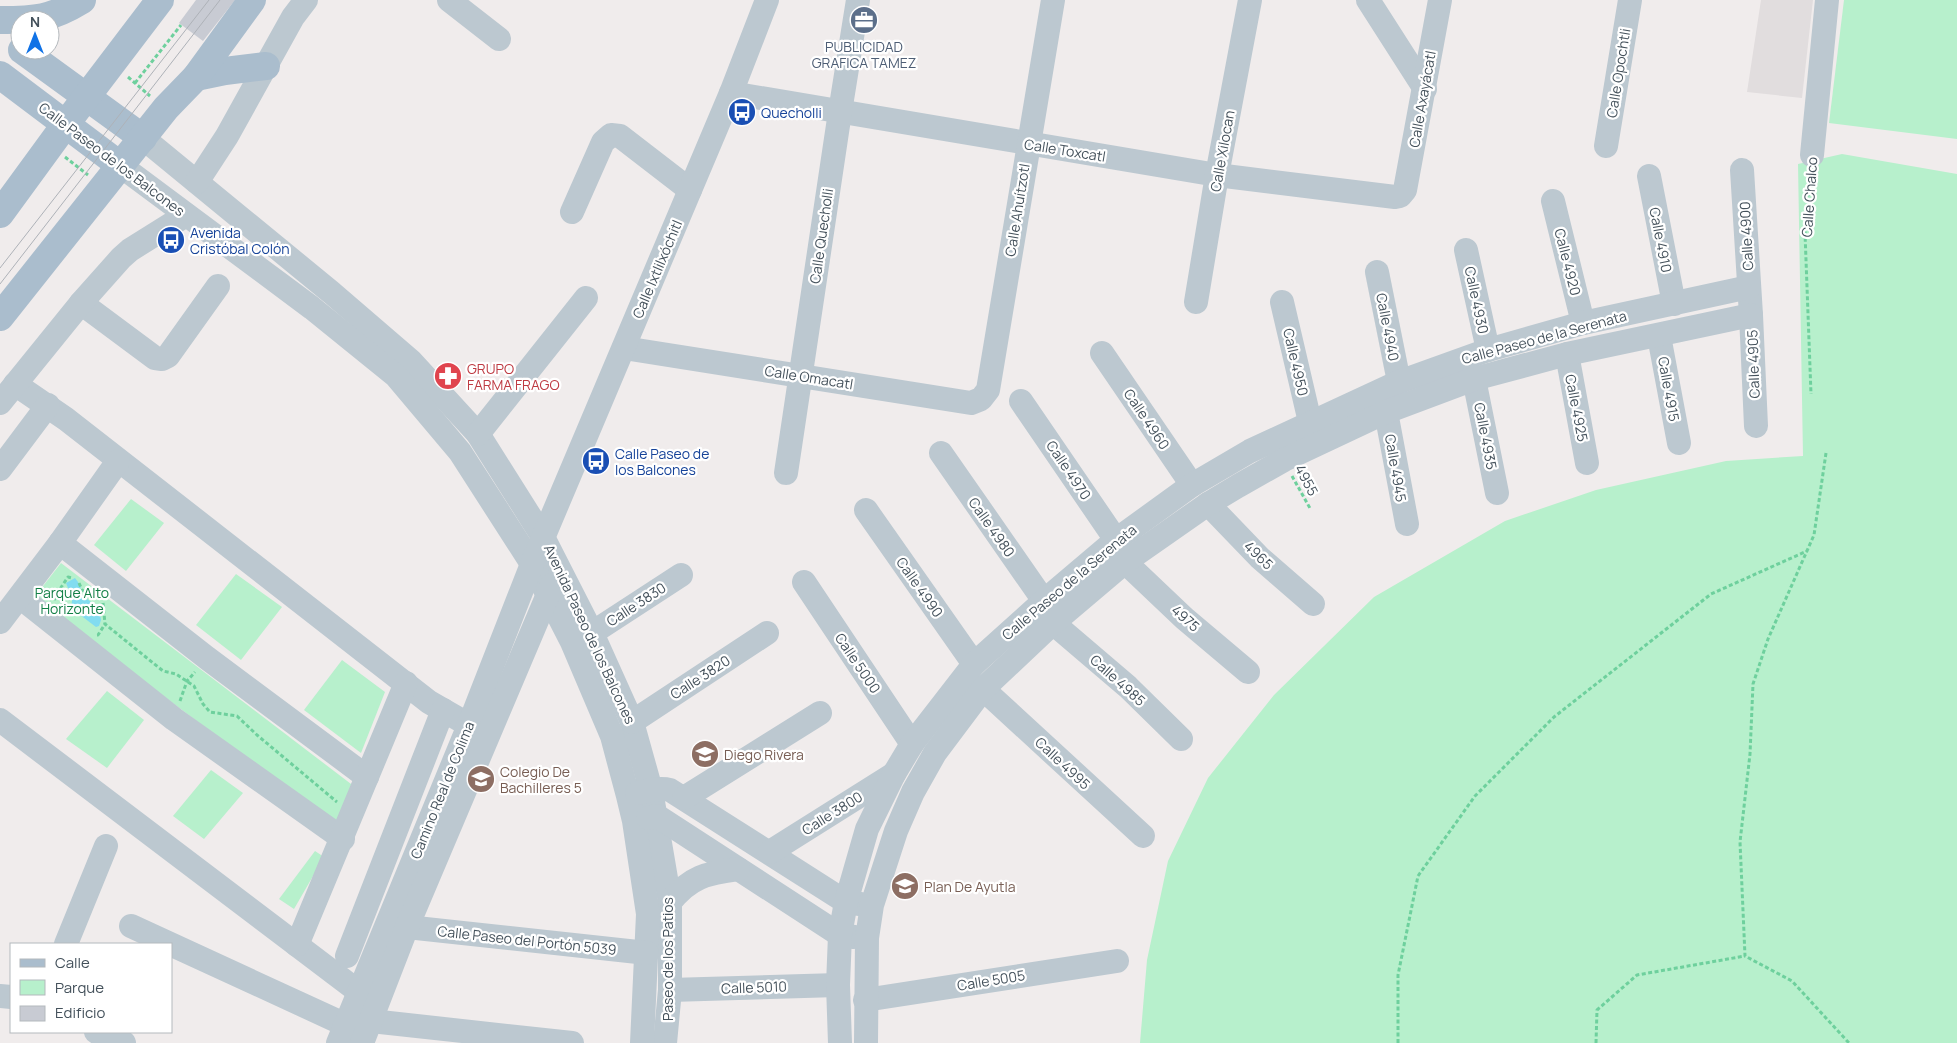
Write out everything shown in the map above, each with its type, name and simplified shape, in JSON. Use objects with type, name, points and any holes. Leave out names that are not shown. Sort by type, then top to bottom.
[{"type":"main road","points":[[0,20],[35,20],[65,10],[82,0]]},
{"type":"main road","points":[[0,214],[57,135],[160,0]]},
{"type":"main road","points":[[0,317],[166,108],[196,77],[252,0]]},
{"type":"main road","points":[[36,60],[143,138]]},
{"type":"main road","points":[[196,77],[225,70],[266,66]]},
{"type":"main road","name":"Calle Paseo de los Balcones","points":[[0,75],[57,135],[121,166]]},
{"type":"street","points":[[196,182],[227,136],[293,17],[306,0]]},
{"type":"street","points":[[449,0],[499,38]]},
{"type":"street","name":"Calle Ixtlilxóchitl","points":[[544,537],[731,93],[766,0]]},
{"type":"street","name":"Calle Quecholli","points":[[786,473],[858,0]]},
{"type":"street","name":"Calle Xilocan","points":[[1196,302],[1217,174],[1250,0]]},
{"type":"street","points":[[1368,0],[1424,89]]},
{"type":"street","name":"Calle Axayácatl","points":[[1400,196],[1405,190],[1440,0]]},
{"type":"street","name":"Calle Opochtli","points":[[1606,146],[1630,0]]},
{"type":"street","name":"Calle Chalco","points":[[1812,155],[1827,0]]},
{"type":"street","name":"Calle Ahuítzotl","points":[[988,390],[1028,144],[1055,2]]},
{"type":"street","name":"Calle Toxcatl","points":[[731,93],[1217,174],[1391,197],[1400,196]]},
{"type":"street","points":[[572,212],[603,142],[612,135],[620,136],[690,190]]},
{"type":"street","points":[[143,138],[332,293],[411,361],[478,434],[544,537]]},
{"type":"street","name":"Calle Paseo de los Balcones","points":[[121,166],[312,308],[396,376],[460,452],[532,564]]},
{"type":"street","points":[[155,192],[168,193],[178,186],[180,180],[177,167]]},
{"type":"street","name":"Calle 4900","points":[[1742,170],[1750,301]]},
{"type":"street","name":"Calle 4910","points":[[1649,176],[1674,304]]},
{"type":"street","name":"Calle 4920","points":[[1553,201],[1583,323]]},
{"type":"street","points":[[0,403],[81,303],[130,250],[186,215]]},
{"type":"street","name":"Calle 4930","points":[[1466,250],[1488,350]]},
{"type":"street","name":"Calle 4940","points":[[1377,272],[1399,382]]},
{"type":"street","points":[[81,303],[155,358],[162,359],[168,356],[218,286]]},
{"type":"street","points":[[478,434],[586,298]]},
{"type":"street","name":"Calle Paseo de la Serenata","points":[[840,1043],[838,985],[840,936],[846,902],[867,829],[894,774],[912,744],[974,664],[1116,540],[1192,485],[1250,451],[1399,382],[1488,350],[1583,323],[1674,304],[1750,301]]},
{"type":"street","name":"Calle Paseo de la Serenata","points":[[866,1043],[867,938],[872,905],[896,831],[913,792],[935,753],[983,689],[1053,623],[1125,562],[1208,504],[1284,460],[1386,412],[1474,379],[1567,354],[1659,336],[1750,301]]},
{"type":"street","name":"Calle 4905","points":[[1750,301],[1756,426]]},
{"type":"street","name":"Calle 4950","points":[[1282,302],[1310,422]]},
{"type":"street","name":"Calle 4915","points":[[1659,336],[1679,442]]},
{"type":"street","name":"Calle Omacatl","points":[[624,348],[971,403],[981,399],[988,390]]},
{"type":"street","name":"Calle 4960","points":[[1102,353],[1192,485]]},
{"type":"street","name":"Calle 4925","points":[[1567,354],[1587,463]]},
{"type":"street","name":"Calle 4935","points":[[1474,379],[1497,493]]},
{"type":"street","points":[[15,384],[48,406],[429,702],[469,725]]},
{"type":"street","name":"Calle 4970","points":[[1022,401],[1116,540]]},
{"type":"street","points":[[0,468],[48,406]]},
{"type":"street","name":"Calle 4945","points":[[1386,412],[1407,524]]},
{"type":"street","name":"Calle 4980","points":[[941,453],[1044,601]]},
{"type":"street","points":[[0,622],[60,543],[118,461]]},
{"type":"street","name":"4965","points":[[1208,504],[1260,558],[1313,604]]},
{"type":"street","name":"Calle 4990","points":[[866,510],[974,664]]},
{"type":"street","name":"Camino Real de Colima","points":[[362,1043],[407,927],[467,758],[469,725],[544,537]]},
{"type":"street","name":"Avenida Paseo de los Balcones","points":[[544,537],[592,632],[632,722],[657,816]]},
{"type":"street","points":[[60,543],[207,658],[366,777]]},
{"type":"street","name":"4975","points":[[1125,562],[1184,618],[1248,672]]},
{"type":"street","name":"Avenida Paseo de los Balcones","points":[[532,564],[572,642],[612,736],[634,821]]},
{"type":"street","name":"Camino Real de Colima","points":[[342,1034],[359,992],[467,758],[559,568]]},
{"type":"street","name":"Calle 3830","points":[[592,632],[681,575]]},
{"type":"street","name":"Calle 5000","points":[[804,582],[912,744]]},
{"type":"street","points":[[20,597],[174,719],[343,839]]},
{"type":"street","name":"Calle 4985","points":[[1053,623],[1128,687],[1181,739]]},
{"type":"street","name":"Calle 3820","points":[[632,722],[767,632]]},
{"type":"street","points":[[297,945],[343,839],[366,777],[406,683]]},
{"type":"street","name":"Calle 4995","points":[[983,689],[1143,836]]},
{"type":"street","points":[[347,956],[443,710]]},
{"type":"street","points":[[684,798],[820,713]]},
{"type":"street","points":[[0,720],[359,992]]},
{"type":"street","name":"Calle 3800","points":[[770,852],[894,774]]},
{"type":"street","points":[[628,796],[651,790],[665,789],[684,798],[846,902],[872,905]]},
{"type":"street","points":[[634,821],[657,816],[840,936],[867,938]]},
{"type":"street","name":"Paseo de los Patios","points":[[657,816],[670,902],[670,990],[665,1043]]},
{"type":"street","name":"Paseo de los Patios","points":[[634,821],[648,914],[642,1043]]},
{"type":"street","points":[[66,943],[106,846]]},
{"type":"street","points":[[670,902],[683,887],[703,875],[738,869]]},
{"type":"street","points":[[131,926],[164,943]]},
{"type":"street","name":"Calle Paseo del Portón 5039","points":[[407,927],[647,953]]},
{"type":"street","points":[[172,947],[342,1034]]},
{"type":"street","name":"Calle 5005","points":[[865,1000],[1117,962]]},
{"type":"street","name":"Calle 5010","points":[[670,990],[838,985]]},
{"type":"street","points":[[371,1020],[572,1043]]},
{"type":"path","points":[[135,83],[181,25]]},
{"type":"path","points":[[111,65],[166,108]]},
{"type":"path","points":[[57,135],[104,187]]},
{"type":"path","name":"Calle Chalco","points":[[1811,394],[1805,233],[1812,155]]},
{"type":"path","points":[[1745,956],[1740,842],[1750,754],[1753,684],[1768,639],[1814,535],[1826,453]]},
{"type":"path","name":"4955","points":[[1284,460],[1311,510]]},
{"type":"path","points":[[1398,1043],[1398,975],[1418,876],[1475,796],[1554,717],[1712,594],[1807,551]]},
{"type":"path","points":[[57,605],[54,601],[68,577],[77,580],[82,590],[104,603],[105,624],[98,635],[92,632]]},
{"type":"path","points":[[105,624],[163,671],[176,674],[194,686],[203,704],[210,712],[237,716],[322,791],[352,813]]},
{"type":"path","points":[[174,719],[187,681],[207,658]]},
{"type":"path","points":[[1596,1043],[1597,1010],[1637,975],[1745,956],[1792,981],[1849,1043]]},
{"type":"shaded area","points":[[1761,0],[1813,0],[1802,98],[1747,92]]},
{"type":"green space","points":[[1844,0],[1957,0],[1957,139],[1829,123]]},
{"type":"green space","points":[[1842,154],[1957,174],[1957,1043],[1140,1043],[1147,960],[1168,861],[1208,778],[1274,695],[1374,597],[1505,521],[1596,490],[1726,461],[1803,456],[1798,164]]},
{"type":"green space","points":[[131,499],[164,523],[126,571],[94,545]]},
{"type":"green space","name":"Parque Alto Horizonte","points":[[61,563],[355,787],[339,828],[37,601],[36,595]]},
{"type":"green space","points":[[236,574],[282,607],[241,660],[196,625]]},
{"type":"green space","points":[[342,660],[385,692],[361,753],[304,710]]},
{"type":"green space","points":[[107,691],[144,720],[107,768],[66,739]]},
{"type":"green space","points":[[211,770],[243,793],[204,839],[173,816]]},
{"type":"green space","points":[[315,851],[324,857],[294,909],[279,899]]},
{"type":"water","points":[[75,578],[81,586],[79,593],[99,608],[101,620],[99,626],[96,627],[71,608],[73,594],[66,583]]},
{"type":"building","points":[[196,0],[235,0],[203,41],[179,23]]},
{"type":"tram line","points":[[0,268],[209,0]]},
{"type":"tram line","points":[[0,284],[220,0]]},
{"type":"place","name":"PUBLICIDAD GRAFICA TAMEZ","points":[[864,20]]},
{"type":"place","name":"Quecholli","points":[[742,112]]},
{"type":"place","name":"Avenida Cristóbal Colón","points":[[171,240]]},
{"type":"place","name":"GRUPO FARMA FRAGO","points":[[448,376]]},
{"type":"place","name":"Calle Paseo de los Balcones","points":[[596,461]]},
{"type":"place","name":"Diego Rivera","points":[[705,754]]},
{"type":"place","name":"Colegio De Bachilleres 5","points":[[481,779]]},
{"type":"place","name":"Plan De Ayutla","points":[[905,886]]}]
